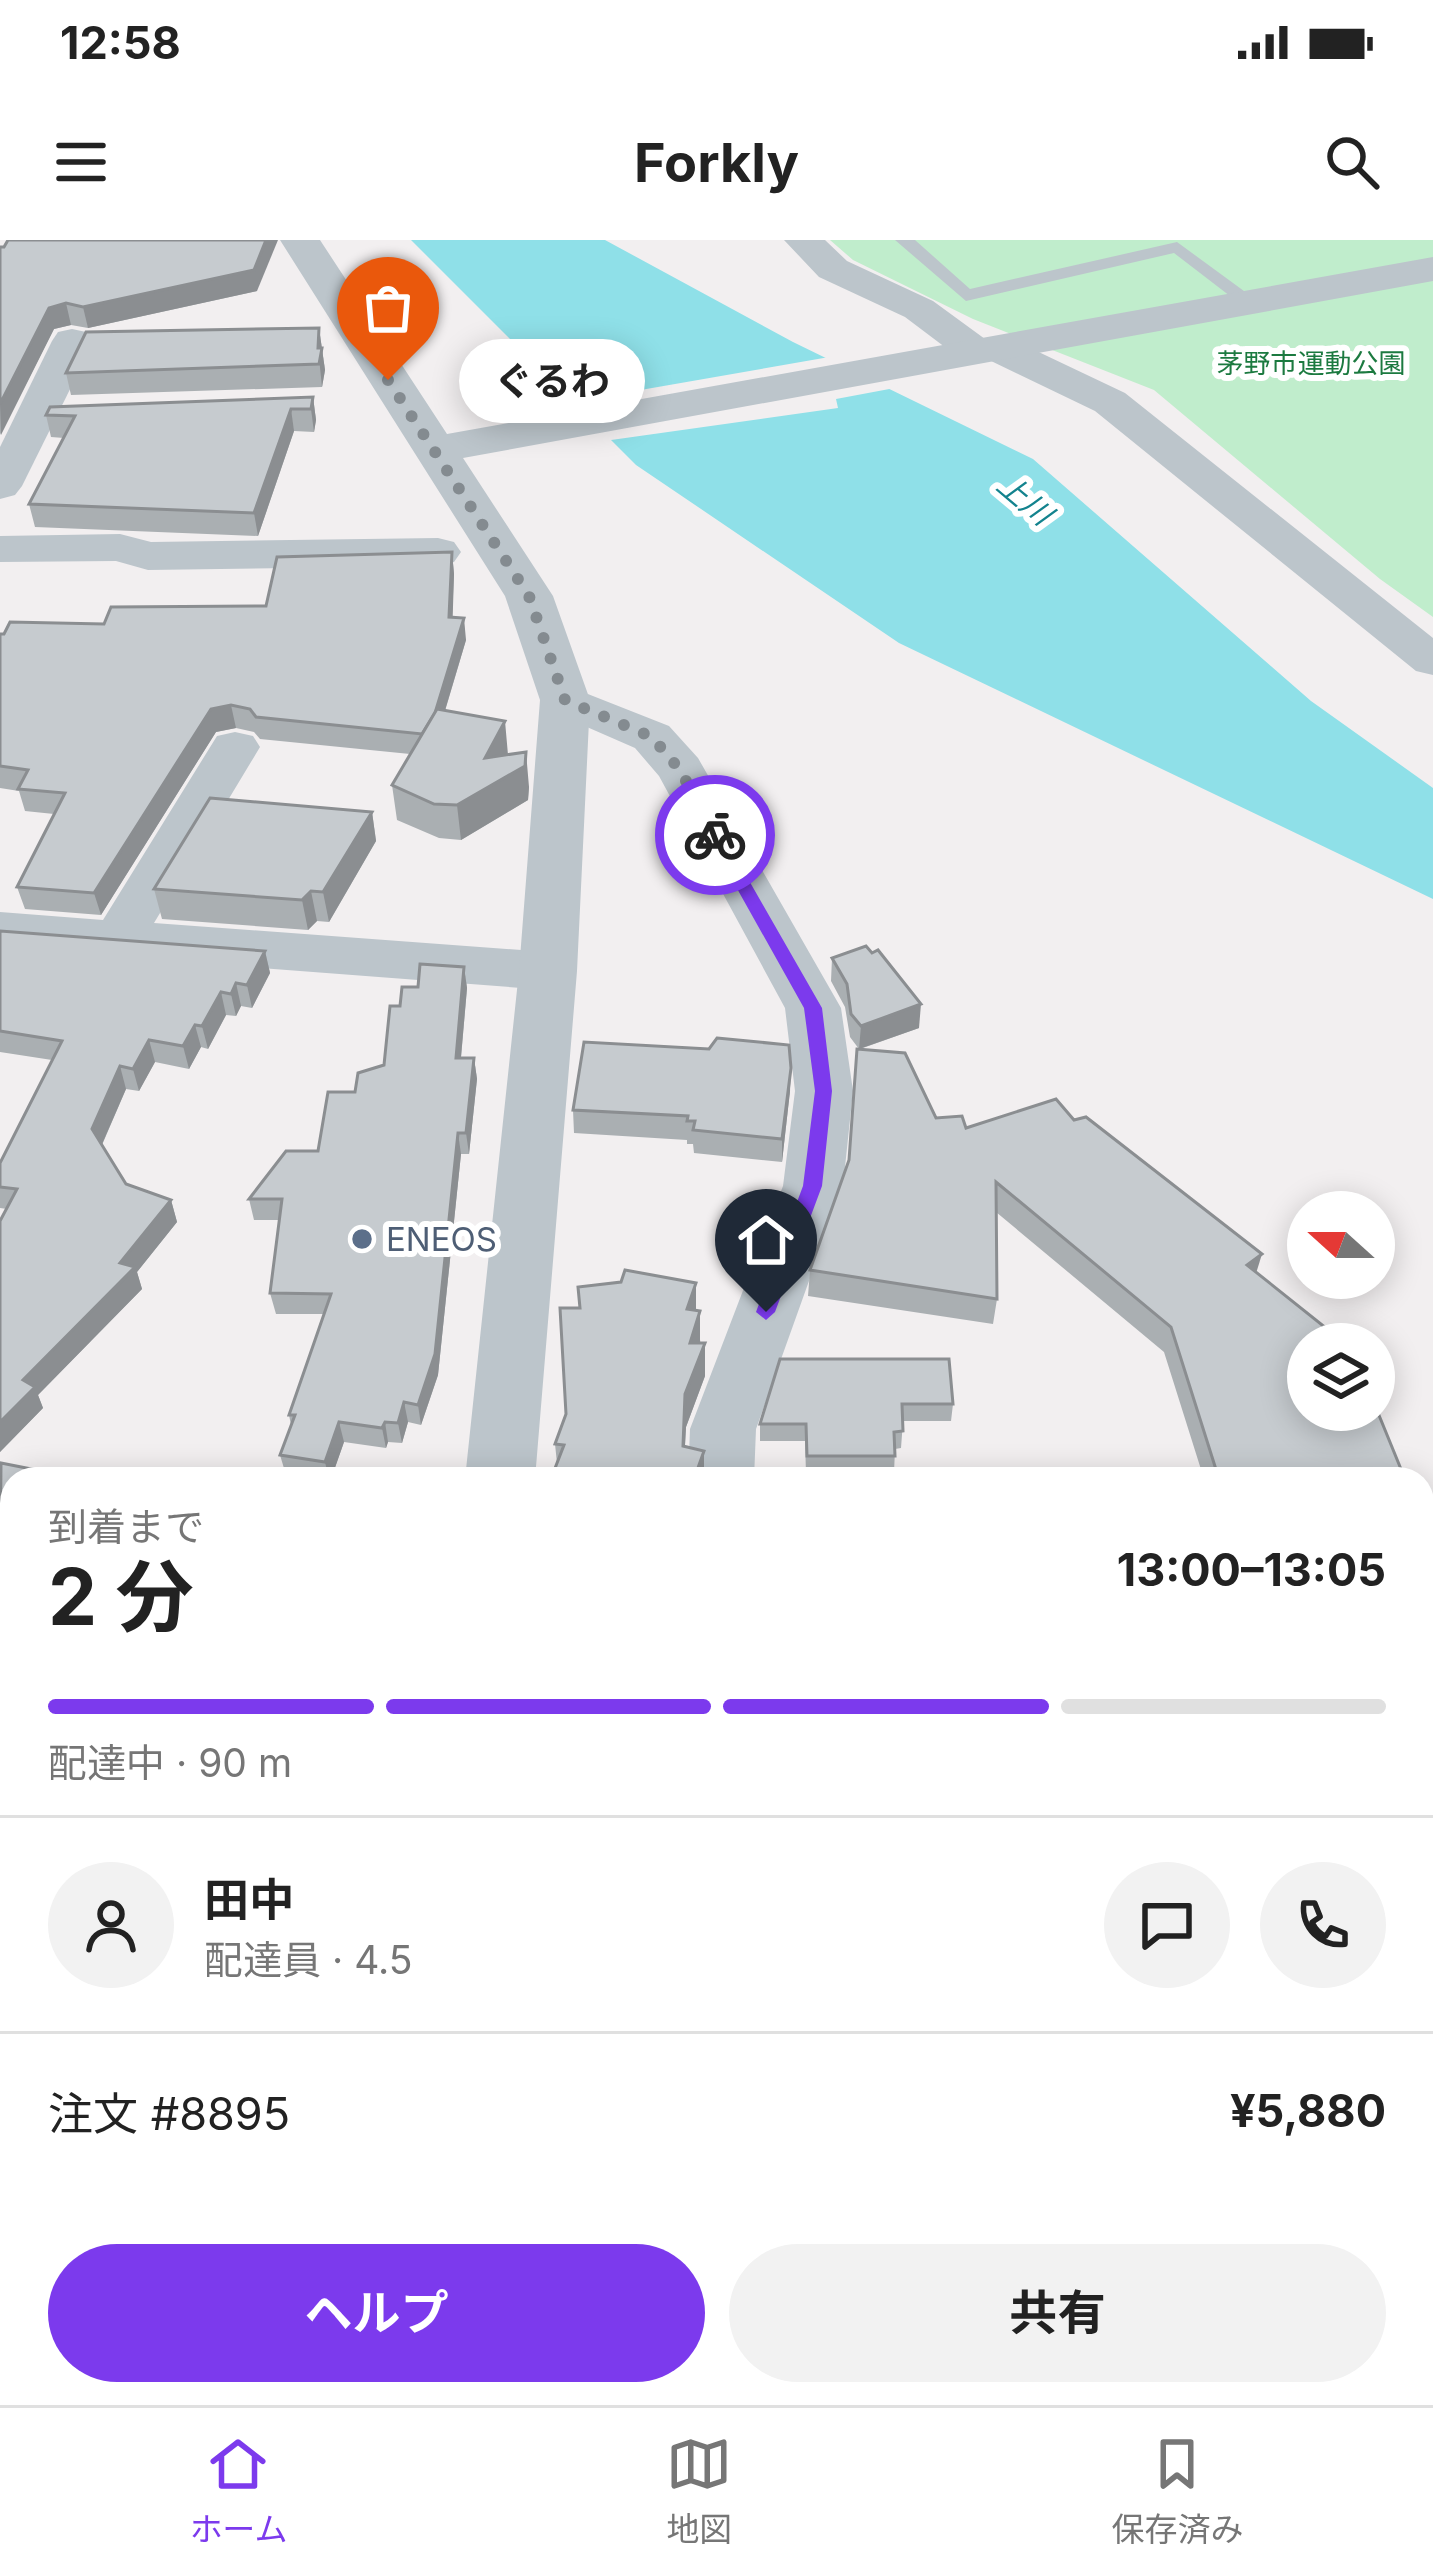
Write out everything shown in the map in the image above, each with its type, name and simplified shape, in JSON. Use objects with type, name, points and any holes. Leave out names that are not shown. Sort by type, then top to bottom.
[{"type":"street","points":[[300,240],[529,596],[565,700],[548,971],[501,1467]]},
{"type":"street","points":[[803,240],[833,268],[919,309],[973,352],[1110,402],[1433,661]]},
{"type":"street","points":[[433,449],[1433,268]]},
{"type":"street","points":[[0,486],[41,413],[72,341]]},
{"type":"street","points":[[41,413],[88,411]]},
{"type":"street","points":[[0,549],[120,547],[148,556],[439,552]]},
{"type":"street","points":[[565,700],[652,737],[680,770],[813,1008],[824,1091],[813,1186],[723,1429],[721,1467]]},
{"type":"street","points":[[119,937],[235,747]]},
{"type":"street","points":[[0,930],[548,971]]},
{"type":"lane","points":[[904,240],[966,295],[1177,247],[1250,302]]},
{"type":"lane","points":[[1096,240],[1122,260]]},
{"type":"green space","name":"茅野市運動公園","points":[[830,240],[1433,240],[1433,617],[1380,579],[1154,390],[973,319],[853,260]]},
{"type":"water","name":"上川","points":[[411,240],[605,240],[793,342],[1033,459],[1311,701],[1433,788],[1433,899],[899,643],[636,465]]},
{"type":"pier","points":[[835,356],[900,387],[836,399],[838,408],[604,441],[566,403]]},
{"type":"building","points":[[8,240],[266,240],[254,270],[83,307],[66,303],[49,308],[0,404],[0,247]]},
{"type":"building","points":[[319,328],[319,364],[66,373],[86,332]]},
{"type":"building","points":[[313,397],[311,409],[291,409],[254,513],[29,504],[75,416],[46,415],[50,407]]},
{"type":"building","points":[[452,552],[449,617],[464,618],[435,713],[422,734],[256,717],[250,709],[231,705],[211,709],[94,893],[17,887],[65,793],[18,789],[28,770],[0,766],[0,634],[10,622],[104,624],[111,607],[266,606],[277,557]]},
{"type":"building","points":[[437,709],[505,721],[485,758],[526,752],[525,766],[457,805],[434,804],[392,785]]},
{"type":"building","points":[[210,798],[372,812],[323,892],[311,891],[302,900],[154,889]]},
{"type":"building","points":[[0,931],[265,951],[247,985],[236,983],[231,994],[221,992],[202,1026],[195,1025],[183,1046],[149,1040],[133,1069],[120,1066],[92,1129],[126,1184],[171,1200],[120,1263],[135,1267],[23,1380],[35,1387],[0,1422],[0,1221],[17,1189],[0,1187],[0,1163],[62,1041],[0,1031]]},
{"type":"building","points":[[866,946],[872,953],[878,950],[921,1004],[861,1026],[851,1014],[847,984],[832,958]]},
{"type":"building","points":[[420,964],[464,967],[456,1058],[474,1058],[466,1133],[458,1133],[435,1354],[418,1405],[404,1402],[398,1423],[385,1422],[382,1428],[339,1422],[325,1462],[280,1455],[331,1294],[270,1293],[282,1199],[249,1199],[286,1151],[318,1151],[328,1092],[355,1092],[358,1073],[384,1065],[390,1006],[400,1006],[402,987],[418,987]]},
{"type":"building","points":[[717,1038],[789,1045],[791,1068],[782,1139],[693,1130],[695,1121],[687,1121],[688,1116],[573,1110],[584,1042],[709,1049]]},
{"type":"building","points":[[857,1049],[905,1053],[936,1118],[962,1116],[966,1128],[1056,1099],[1074,1120],[1086,1117],[1262,1254],[1247,1265],[1320,1323],[1287,1323],[1287,1431],[1385,1431],[1400,1467],[1215,1467],[1171,1327],[996,1182],[997,1299],[810,1270],[849,1160]]},
{"type":"building","points":[[625,1270],[696,1283],[687,1309],[700,1311],[690,1343],[705,1343],[685,1394],[683,1446],[704,1451],[698,1467],[555,1467],[564,1445],[555,1444],[566,1414],[560,1308],[580,1308],[578,1287],[621,1282]]},
{"type":"building","points":[[780,1359],[949,1359],[953,1404],[902,1404],[903,1431],[894,1432],[895,1456],[807,1456],[806,1424],[760,1424]]},
{"type":"way so far","points":[[388,380],[529,596],[565,700],[652,737],[680,770],[715,835]]},
{"type":"place","name":"ぐるわ","points":[[388,380]]},
{"type":"place","name":"ENEOS","points":[[362,1239]]},
{"type":"route","points":[[715,835],[813,1008],[824,1091],[813,1186],[766,1312]]}]
